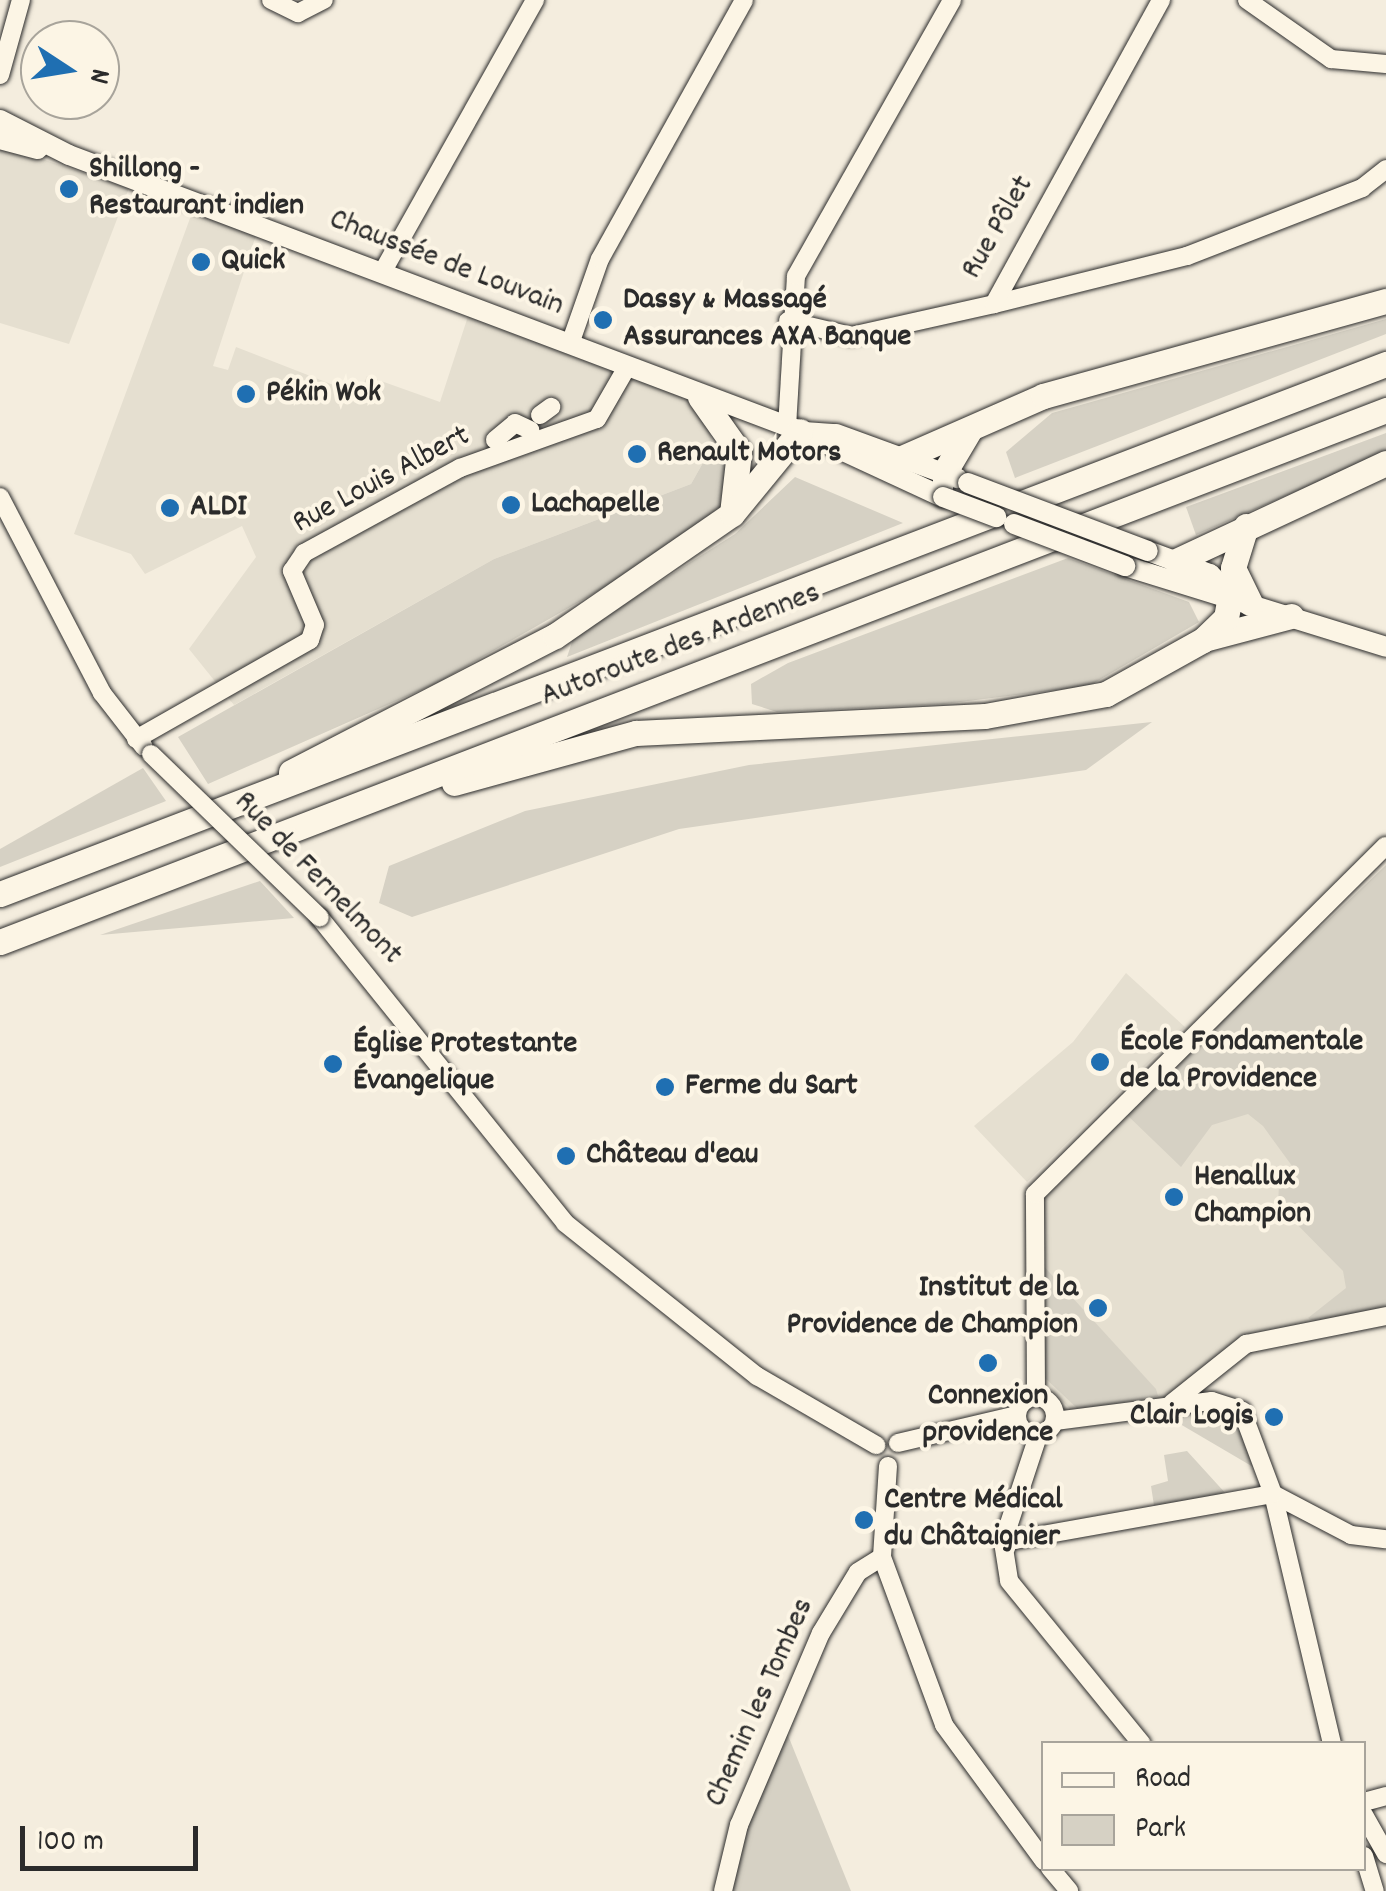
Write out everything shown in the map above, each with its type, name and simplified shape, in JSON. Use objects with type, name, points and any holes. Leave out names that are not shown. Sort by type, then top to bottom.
[{"type":"highway","points":[[902,458],[1099,378],[1386,301]]},
{"type":"highway","name":"Autoroute des Ardennes","points":[[0,894],[1386,364]]},
{"type":"highway","points":[[700,396],[740,452],[732,514]]},
{"type":"highway","name":"Autoroute des Ardennes","points":[[0,942],[1386,410]]},
{"type":"highway","points":[[239,804],[321,754],[504,667],[732,514],[794,429]]},
{"type":"highway","points":[[943,485],[969,430]]},
{"type":"highway","points":[[1176,561],[1386,463]]},
{"type":"highway","points":[[1203,640],[1240,599],[1233,568],[1246,526]]},
{"type":"highway","points":[[414,784],[463,783],[636,733],[1048,707],[1106,694],[1203,640],[1291,616]]},
{"type":"main road","name":"Chaussée de Louvain","points":[[0,120],[69,155],[943,485],[1125,566],[1203,596],[1240,599],[1386,647]]},
{"type":"main road","name":"Chaussée de Louvain","points":[[0,139],[69,155]]},
{"type":"main road","name":"Chaussée de Louvain","points":[[794,429],[902,458],[943,485],[968,483],[1176,561],[1210,574],[1240,599]]},
{"type":"main road","points":[[1125,566],[1176,561]]},
{"type":"street","points":[[0,75],[21,0]]},
{"type":"street","points":[[272,0],[298,13],[324,0]]},
{"type":"street","points":[[383,271],[535,0]]},
{"type":"street","points":[[570,344],[600,258],[744,0]]},
{"type":"street","points":[[794,429],[788,320],[796,276],[952,0]]},
{"type":"street","name":"Rue Pôlet","points":[[788,320],[851,336],[994,304],[1161,0]]},
{"type":"street","points":[[1246,0],[1331,59],[1386,64]]},
{"type":"street","points":[[0,130],[69,155]]},
{"type":"street","points":[[994,304],[1186,256],[1362,188],[1386,169]]},
{"type":"street","name":"Rue Louis Albert","points":[[136,739],[310,640],[315,626],[292,571],[304,553],[460,468],[597,419],[627,367]]},
{"type":"street","points":[[495,440],[515,422],[540,417]]},
{"type":"street","name":"Rue de Fernelmont","points":[[0,497],[102,693],[136,739],[320,918],[566,1223],[757,1376],[876,1445]]},
{"type":"street","points":[[888,1466],[875,1457],[876,1445],[1016,1415],[1036,1397],[1035,1194],[1386,846]]},
{"type":"street","points":[[1172,1403],[1246,1344],[1386,1316]]},
{"type":"street","points":[[1036,1397],[1052,1406],[1055,1421]]},
{"type":"street","points":[[1140,1741],[1008,1581],[1003,1542],[1038,1436],[1055,1421],[1172,1403],[1212,1401],[1242,1411],[1273,1494],[1331,1741]]},
{"type":"street","points":[[1016,1415],[1038,1436]]},
{"type":"street","points":[[888,1466],[899,1460],[898,1443]]},
{"type":"street","points":[[888,1466],[882,1557],[944,1726],[1041,1857]]},
{"type":"street","points":[[1003,1542],[1273,1494],[1351,1535],[1386,1540]]},
{"type":"street","name":"Chemin les Tombes","points":[[723,1891],[764,1757],[820,1633],[858,1572],[882,1557]]},
{"type":"street","points":[[1366,1819],[1386,1854]]},
{"type":"street","points":[[1366,1862],[1375,1891]]},
{"type":"street","points":[[1052,1871],[1069,1891]]},
{"type":"shaded area","points":[[0,145],[129,188],[69,344],[0,323]]},
{"type":"shaded area","points":[[196,202],[259,226],[213,366],[228,370],[236,347],[359,395],[367,376],[440,402],[472,304],[700,397],[713,445],[691,484],[494,559],[234,705],[189,649],[256,557],[242,526],[145,574],[131,554],[74,534]]},
{"type":"shaded area","points":[[1318,925],[1379,976],[1386,1311],[1248,1340],[1175,1395],[1076,1415],[1041,1379],[1037,1198]]},
{"type":"shaded area","name":"École Fondamentale de la Providence","points":[[1126,973],[1185,1027],[1027,1182],[974,1126],[1073,1042]]},
{"type":"green space","points":[[1386,319],[1386,334],[1015,478],[1006,452],[1052,413]]},
{"type":"green space","points":[[1386,433],[1386,452],[1196,535],[1186,507]]},
{"type":"green space","points":[[713,445],[726,451],[732,485],[721,506],[654,559],[437,683],[208,784],[178,737],[494,559],[691,484]]},
{"type":"green space","points":[[795,477],[903,523],[567,657],[574,636],[735,534]]},
{"type":"green space","points":[[1068,558],[1189,602],[1199,622],[1089,686],[944,704],[777,712],[752,704],[751,684],[788,663]]},
{"type":"green space","points":[[1152,722],[1086,770],[679,829],[412,917],[379,903],[389,866],[525,811],[749,765]]},
{"type":"green space","points":[[143,768],[166,801],[0,867],[0,849]]},
{"type":"green space","points":[[1386,865],[1386,1310],[1319,1324],[1308,1318],[1346,1288],[1343,1271],[1278,1205],[1279,1184],[1295,1170],[1263,1126],[1248,1114],[1212,1125],[1181,1167],[1125,1113]]},
{"type":"green space","points":[[260,881],[294,918],[100,935]]},
{"type":"green space","points":[[1039,1261],[1156,1389],[1158,1396],[1079,1410],[1045,1378]]},
{"type":"green space","points":[[1209,1403],[1241,1414],[1260,1471],[1163,1414]]},
{"type":"green space","points":[[1187,1451],[1228,1496],[1155,1512],[1151,1486],[1168,1481],[1164,1455]]},
{"type":"green space","points":[[785,1728],[851,1891],[731,1891],[739,1840]]},
{"type":"place","name":"Shillong - Restaurant indien","points":[[69,189]]},
{"type":"place","name":"Quick","points":[[201,262]]},
{"type":"place","name":"Dassy & Massagé Assurances AXA Banque","points":[[603,320]]},
{"type":"place","name":"Pékin Wok","points":[[246,394]]},
{"type":"place","name":"Renault Motors","points":[[637,454]]},
{"type":"place","name":"Lachapelle","points":[[511,505]]},
{"type":"place","name":"ALDI","points":[[170,508]]},
{"type":"place","name":"École Fondamentale de la Providence","points":[[1100,1062]]},
{"type":"place","name":"Église Protestante Évangelique","points":[[333,1064]]},
{"type":"place","name":"Ferme du Sart","points":[[665,1087]]},
{"type":"place","name":"Château d'eau","points":[[566,1156]]},
{"type":"place","name":"Henallux Champion","points":[[1174,1197]]},
{"type":"place","name":"Institut de la Providence de Champion","points":[[1098,1308]]},
{"type":"place","name":"Connexion providence","points":[[988,1363]]},
{"type":"place","name":"Clair Logis","points":[[1274,1417]]},
{"type":"place","name":"Centre Médical du Châtaignier","points":[[864,1520]]}]
